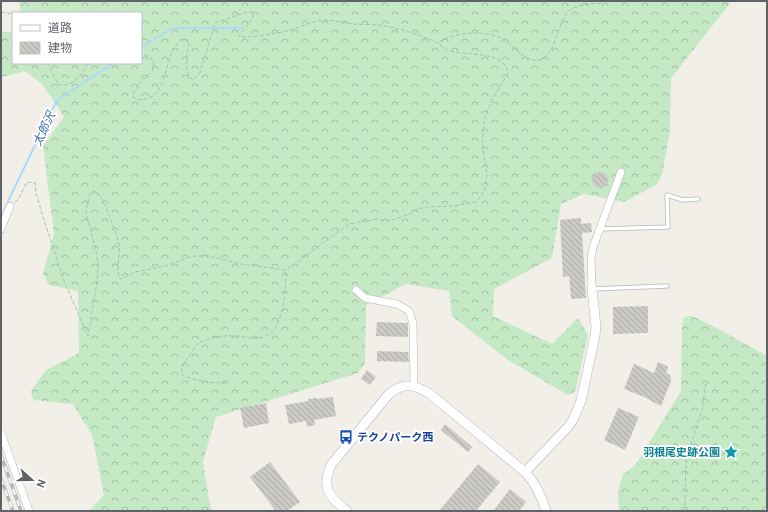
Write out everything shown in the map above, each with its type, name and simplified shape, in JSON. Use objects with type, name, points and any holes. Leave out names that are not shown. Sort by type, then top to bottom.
[{"type":"street","points":[[525,472],[568,427],[578,410],[596,327],[592,289],[591,259],[599,229],[621,172]]},
{"type":"street","points":[[1,229],[10,206]]},
{"type":"street","points":[[356,290],[365,298],[397,304],[409,310],[413,323],[414,386]]},
{"type":"street","points":[[347,511],[335,501],[329,493],[326,484],[327,474],[331,465],[388,395],[400,387],[414,386],[430,394],[525,472],[539,490],[546,511]]},
{"type":"street","points":[[1,433],[29,511]]},
{"type":"lane","points":[[599,229],[668,227],[667,195],[682,200],[698,199]]},
{"type":"lane","points":[[592,289],[667,286]]},
{"type":"path","points":[[438,43],[442,40],[463,34],[478,32],[503,39],[518,53],[540,60],[545,57],[553,47],[558,30],[564,17],[569,11],[584,4],[602,3],[602,1]]},
{"type":"path","points":[[1,12],[12,14]]},
{"type":"path","points":[[10,206],[19,198],[27,182],[35,183],[36,193],[43,217],[64,281],[88,336],[97,282],[98,266],[96,250],[86,212],[90,193],[93,191],[100,194],[116,235],[120,251],[117,273],[120,278],[135,272],[166,266],[186,258],[196,256],[209,256],[241,264],[286,270],[349,224],[377,219],[389,221],[428,206],[454,206],[471,203],[476,202],[482,196],[487,174],[482,143],[485,117],[492,100],[508,73],[507,68],[501,61],[493,56],[459,54],[446,50],[438,43],[419,35],[394,28],[381,25],[347,24],[335,20],[314,21],[288,31],[242,37],[240,36],[253,18],[253,12],[246,12],[215,24],[200,73],[193,80],[189,77],[186,68],[189,44],[187,40],[181,39],[172,51],[156,94],[148,99],[141,100],[134,99],[132,95],[139,84],[153,70],[154,63],[151,58],[142,54]]},
{"type":"path","points":[[48,64],[58,84],[63,86],[68,85],[77,79],[88,64]]},
{"type":"path","points":[[226,383],[213,383],[192,379],[182,375],[181,372],[184,362],[199,342],[234,336],[260,338],[274,331],[284,302],[286,270]]},
{"type":"path","points":[[685,511],[686,461],[702,410],[706,381]]},
{"type":"green space","points":[[19,1],[732,1],[671,78],[670,131],[662,175],[656,185],[624,202],[584,194],[561,204],[552,258],[494,289],[493,316],[552,344],[578,318],[588,335],[575,392],[568,395],[508,360],[452,316],[449,291],[406,284],[366,305],[365,363],[358,373],[216,417],[203,461],[212,511],[89,511],[104,495],[92,435],[73,404],[33,400],[31,391],[46,370],[79,353],[78,291],[49,285],[43,274],[54,234],[43,146],[64,117],[43,85],[25,71],[1,77],[1,32],[12,32],[12,64],[142,64],[142,12],[21,12]]},
{"type":"green space","points":[[692,316],[767,356],[767,511],[619,511],[618,492],[623,474],[635,466],[681,391],[682,325],[684,317]]},
{"type":"building","points":[[597,172],[603,172],[608,177],[606,186],[603,188],[597,188],[592,183],[592,177]]},
{"type":"building","points":[[581,218],[581,224],[591,223],[592,232],[582,233],[586,298],[571,299],[569,276],[563,277],[560,220]]},
{"type":"building","points":[[648,306],[648,333],[613,334],[613,307]]},
{"type":"building","points":[[377,322],[408,323],[408,337],[376,336]]},
{"type":"building","points":[[377,351],[408,352],[409,362],[377,361]]},
{"type":"building","points":[[658,362],[667,366],[668,368],[666,373],[670,375],[671,381],[661,406],[624,389],[634,364],[654,373]]},
{"type":"building","points":[[367,370],[376,377],[370,385],[361,379]]},
{"type":"building","points":[[333,397],[336,416],[314,420],[315,425],[307,427],[306,421],[289,424],[285,405],[308,401],[308,399]]},
{"type":"building","points":[[266,403],[269,423],[244,428],[240,408]]},
{"type":"building","points":[[618,408],[639,417],[625,450],[604,440]]},
{"type":"building","points":[[445,424],[472,447],[468,452],[441,430]]},
{"type":"building","points":[[270,462],[300,502],[287,511],[276,511],[250,477]]},
{"type":"building","points":[[478,464],[500,482],[476,511],[439,511]]},
{"type":"building","points":[[510,489],[526,502],[519,511],[493,511]]},
{"type":"waterway","name":"太郎沢","points":[[142,46],[173,28],[243,28]]},
{"type":"waterway","name":"太郎沢","points":[[1,219],[9,199],[57,100],[112,64]]},
{"type":"railway","points":[[1,455],[21,511]]},
{"type":"railway","points":[[1,479],[13,511]]},
{"type":"place","name":"テクノパーク西","points":[[346,437]]},
{"type":"place","name":"羽根尾史跡公園","points":[[731,452]]}]
